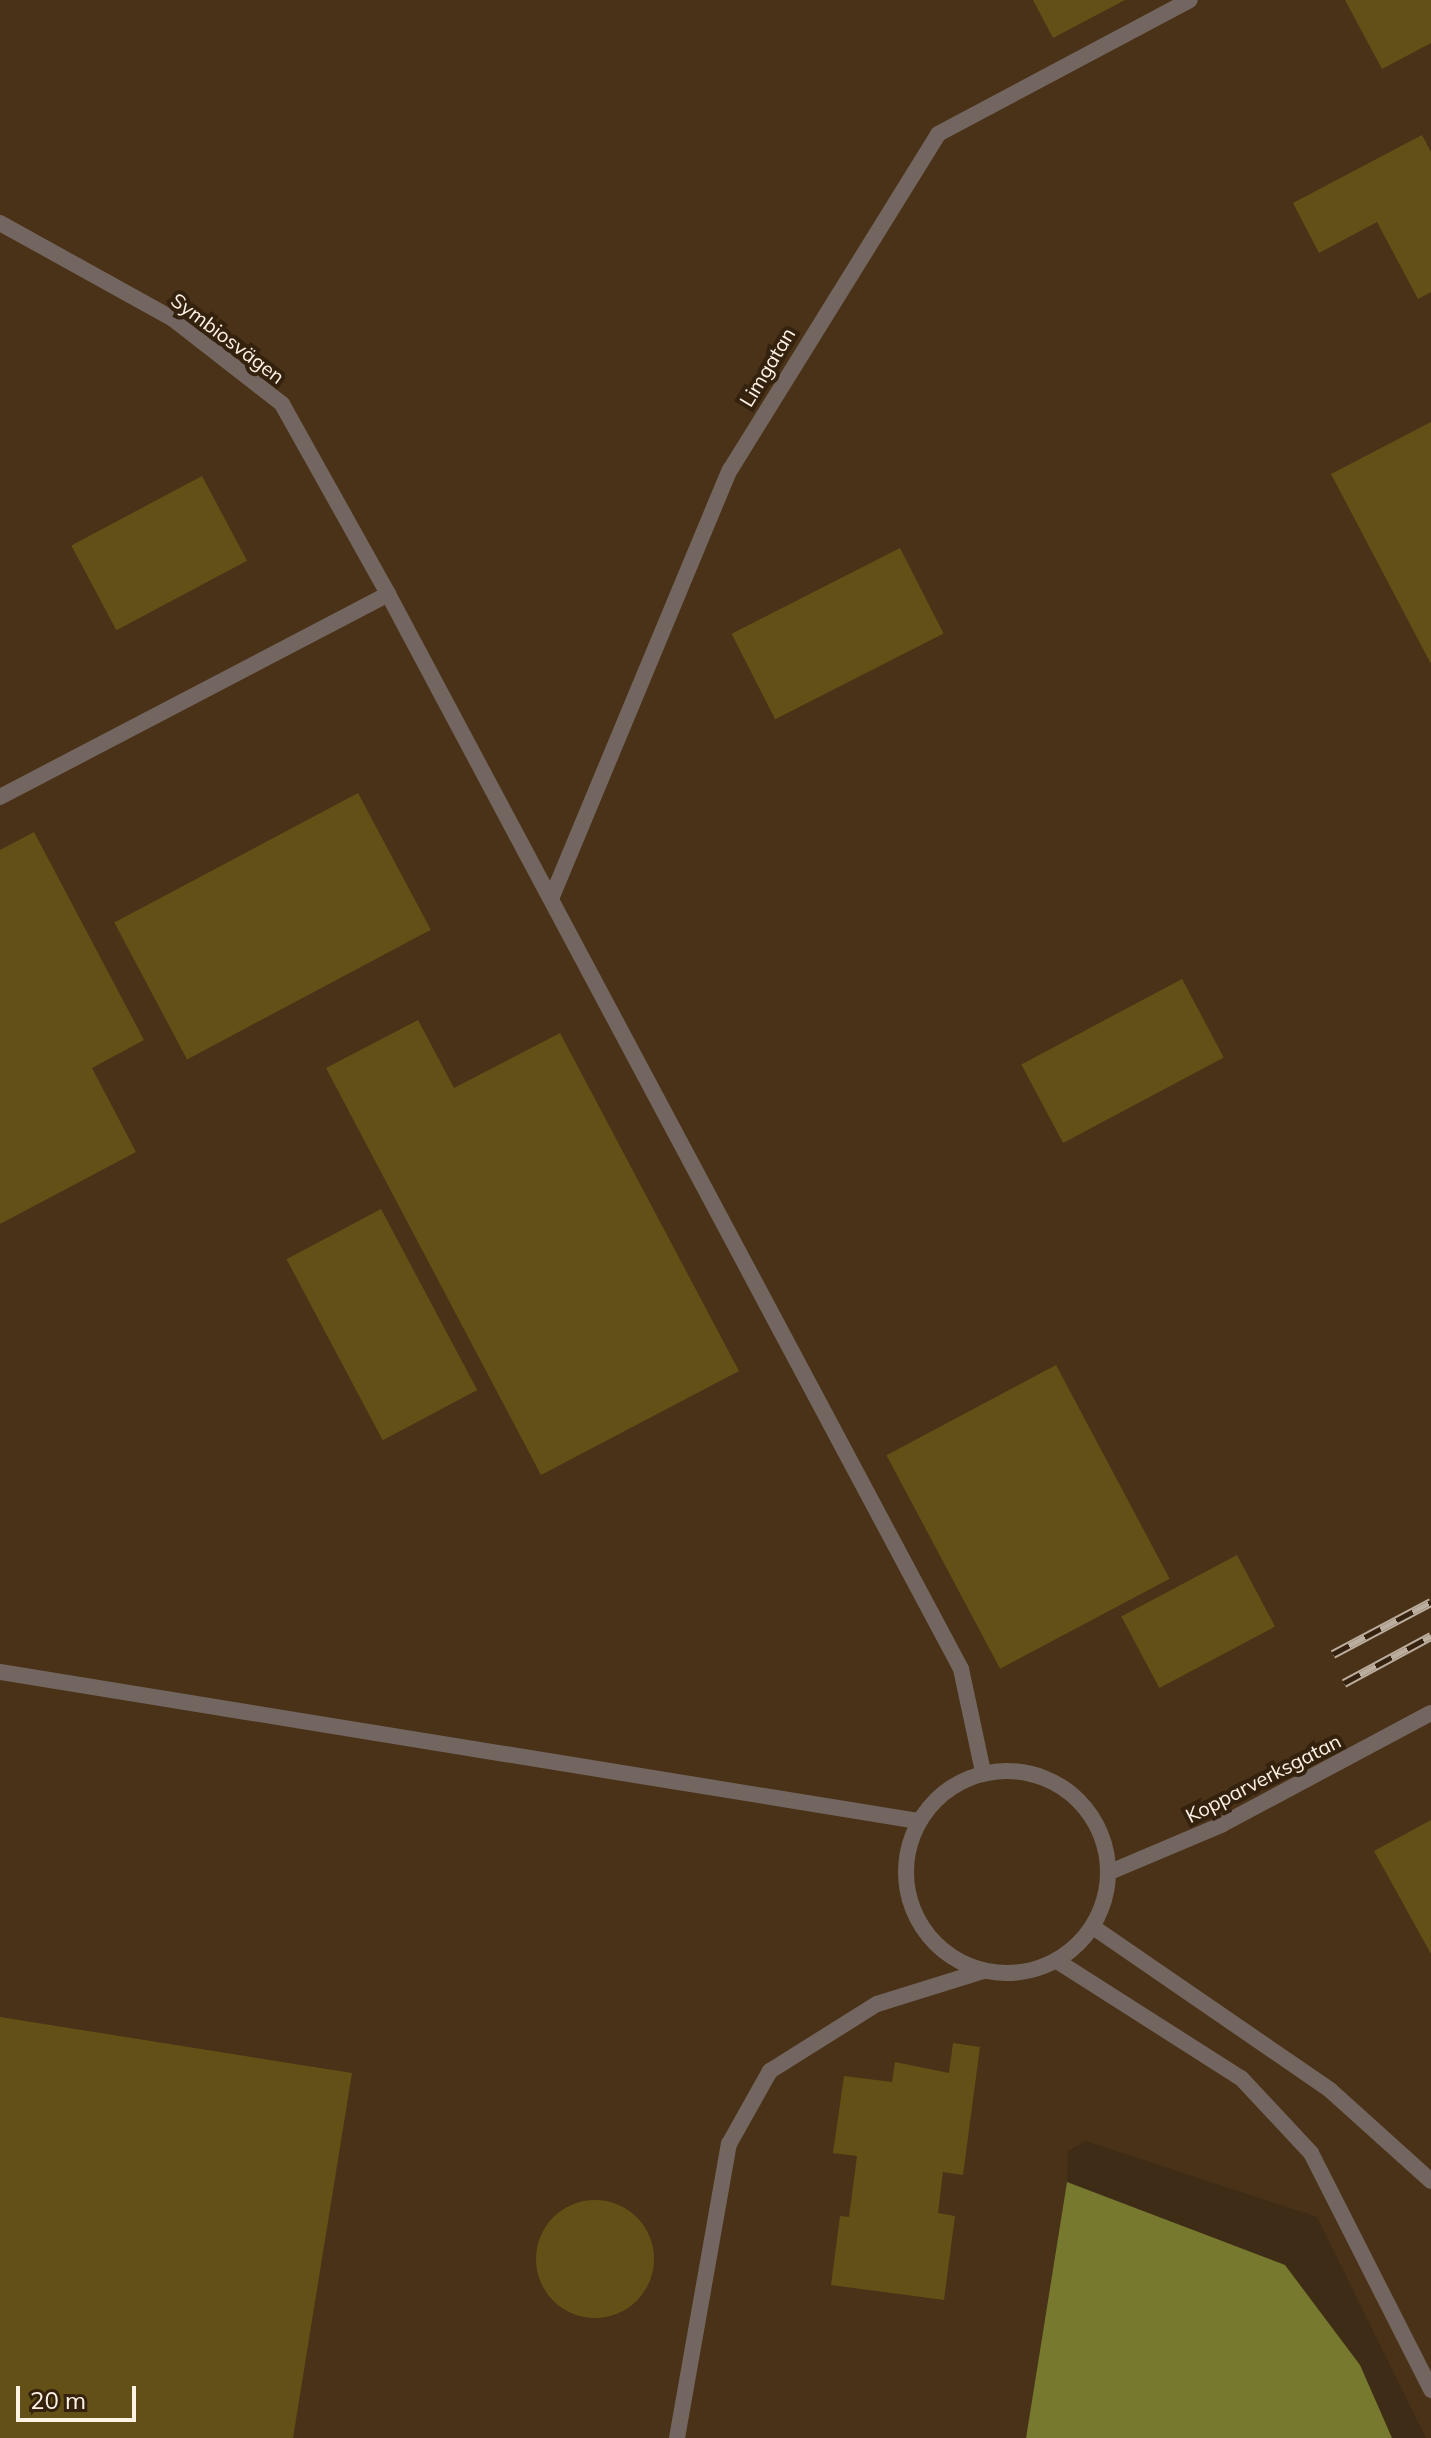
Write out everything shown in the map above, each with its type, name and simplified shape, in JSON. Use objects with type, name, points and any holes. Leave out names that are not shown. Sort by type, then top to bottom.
[{"type":"lane","name":"Limgatan","points":[[551,899],[730,470],[938,134],[1190,0]]},
{"type":"lane","name":"Symbiosvägen","points":[[0,223],[173,319],[282,404],[388,594],[961,1669],[983,1772]]},
{"type":"lane","points":[[0,797],[388,594]]},
{"type":"lane","points":[[0,1672],[918,1821]]},
{"type":"lane","name":"Kopparverksgatan","points":[[1110,1872],[1221,1825],[1431,1713]]},
{"type":"lane","points":[[1013,1770],[1044,1776],[1071,1791],[1098,1828],[1110,1872],[1105,1901],[1093,1927],[1057,1961],[1021,1973],[983,1971],[948,1956],[922,1929],[907,1894],[906,1856],[918,1821],[945,1790],[983,1772],[1013,1770]]},
{"type":"lane","points":[[1093,1927],[1330,2090],[1431,2181]]},
{"type":"lane","points":[[1057,1961],[1241,2078],[1311,2153],[1431,2390]]},
{"type":"lane","points":[[677,2438],[729,2144],[770,2071],[877,2004],[983,1971]]},
{"type":"shaded area","points":[[0,0],[1431,0],[1431,2438],[1426,2438],[1317,2217],[1086,2141],[1068,2151],[1067,2182],[1026,2438],[0,2438]]},
{"type":"shaded area","points":[[1067,2182],[1285,2265],[1360,2365],[1392,2438],[1026,2438]]},
{"type":"building","points":[[1033,0],[1125,0],[1053,38]]},
{"type":"building","points":[[1345,0],[1431,0],[1431,43],[1382,69]]},
{"type":"building","points":[[1422,135],[1431,152],[1431,292],[1418,299],[1377,222],[1319,253],[1293,203]]},
{"type":"building","points":[[1431,422],[1431,664],[1331,474]]},
{"type":"building","points":[[202,476],[247,561],[116,630],[71,545]]},
{"type":"building","points":[[900,548],[944,634],[775,719],[732,634]]},
{"type":"building","points":[[358,793],[431,930],[187,1059],[114,923]]},
{"type":"building","points":[[34,832],[144,1040],[92,1068],[136,1152],[0,1224],[0,850]]},
{"type":"building","points":[[1182,979],[1224,1058],[1063,1143],[1021,1064]]},
{"type":"building","points":[[418,1020],[454,1088],[560,1033],[739,1371],[541,1475],[326,1068]]},
{"type":"building","points":[[381,1209],[477,1390],[383,1440],[287,1259]]},
{"type":"building","points":[[1056,1365],[1170,1579],[1000,1669],[886,1455]]},
{"type":"building","points":[[1237,1555],[1275,1627],[1159,1688],[1121,1617]]},
{"type":"building","points":[[1431,1820],[1431,1954],[1374,1851]]},
{"type":"building","points":[[0,2017],[352,2073],[293,2438],[0,2438]]},
{"type":"building","points":[[953,2043],[980,2047],[963,2175],[943,2172],[938,2213],[955,2216],[944,2300],[831,2285],[840,2216],[849,2217],[857,2156],[833,2153],[844,2076],[892,2082],[895,2062],[949,2073]]},
{"type":"building","points":[[595,2200],[618,2204],[637,2217],[650,2236],[654,2259],[650,2282],[637,2301],[618,2314],[595,2318],[572,2314],[553,2301],[540,2282],[536,2259],[540,2236],[553,2217],[572,2204]]},
{"type":"railway","points":[[1333,1654],[1431,1602]]},
{"type":"railway","points":[[1344,1683],[1431,1636]]}]
